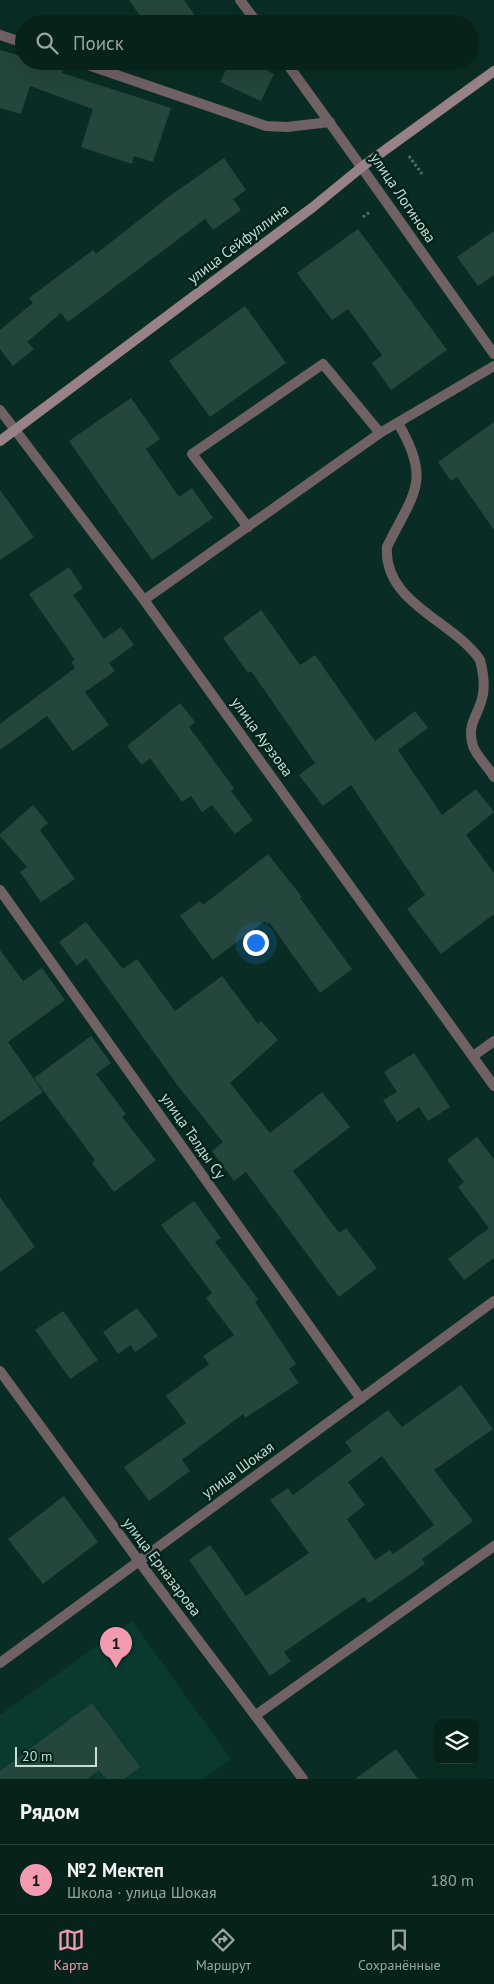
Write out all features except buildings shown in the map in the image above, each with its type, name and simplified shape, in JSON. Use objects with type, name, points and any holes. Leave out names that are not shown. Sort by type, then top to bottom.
[{"type":"main road","name":"улица Сейфуллина","points":[[0,441],[313,207],[363,166],[494,71]]},
{"type":"street","points":[[240,0],[251,15]]},
{"type":"street","points":[[0,36],[15,40]]},
{"type":"street","points":[[102,70],[266,126],[287,127],[330,122]]},
{"type":"street","name":"улица Логинова","points":[[292,70],[363,166],[385,201],[494,354]]},
{"type":"street","points":[[248,527],[192,454],[323,364],[380,433]]},
{"type":"street","points":[[144,600],[380,433],[494,366]]},
{"type":"street","name":"улица Ауэзова","points":[[0,410],[144,600],[494,1086]]},
{"type":"street","points":[[398,423],[410,442],[418,466],[418,478],[415,491],[387,547],[390,571],[408,597],[464,640],[487,670],[494,687],[493,700],[473,730],[472,744],[474,750],[494,777]]},
{"type":"street","name":"улица Талды Су","points":[[0,890],[362,1398]]},
{"type":"street","points":[[474,1056],[494,1041]]},
{"type":"street","name":"улица Шокая","points":[[0,1663],[494,1301]]},
{"type":"street","name":"улица Ерназарова","points":[[0,1371],[139,1562],[303,1779]]},
{"type":"street","points":[[256,1715],[494,1546]]},
{"type":"shaded area","points":[[132,1621],[231,1759],[203,1779],[0,1779],[0,1715]]},
{"type":"place","name":"№2 Мектеп","points":[[116,1668]]}]
